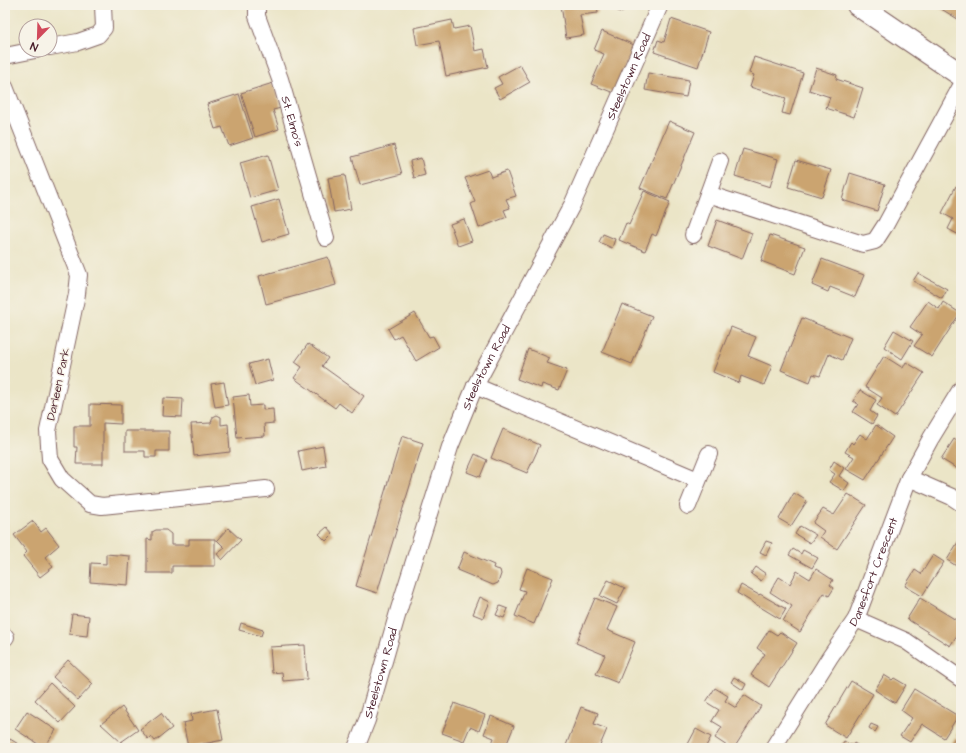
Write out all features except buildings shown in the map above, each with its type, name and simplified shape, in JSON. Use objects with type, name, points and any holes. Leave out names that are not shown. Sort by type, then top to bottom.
[{"type":"main road","points":[[858,5],[961,75]]},
{"type":"street","points":[[58,46],[78,42],[98,35],[104,28],[103,5]]},
{"type":"street","name":"St. Elmo's","points":[[257,5],[257,16],[280,80],[326,238]]},
{"type":"street","name":"Steelstown Road","points":[[356,748],[367,720],[398,610],[450,447],[475,386],[572,205],[660,5]]},
{"type":"street","points":[[5,56],[18,53]]},
{"type":"street","points":[[708,194],[863,244],[874,241],[886,224],[961,86]]},
{"type":"street","name":"Darleen Park","points":[[5,87],[79,275],[77,294],[48,431],[50,459],[62,479],[90,504],[102,506],[266,489]]},
{"type":"street","points":[[693,235],[720,160]]},
{"type":"street","points":[[475,386],[698,480]]},
{"type":"street","name":"Danesfort Crescent","points":[[773,748],[830,657],[856,620],[908,478],[961,389]]},
{"type":"street","points":[[688,506],[709,454]]},
{"type":"street","points":[[908,478],[952,497],[961,503]]},
{"type":"street","points":[[856,620],[906,641],[961,679]]}]
